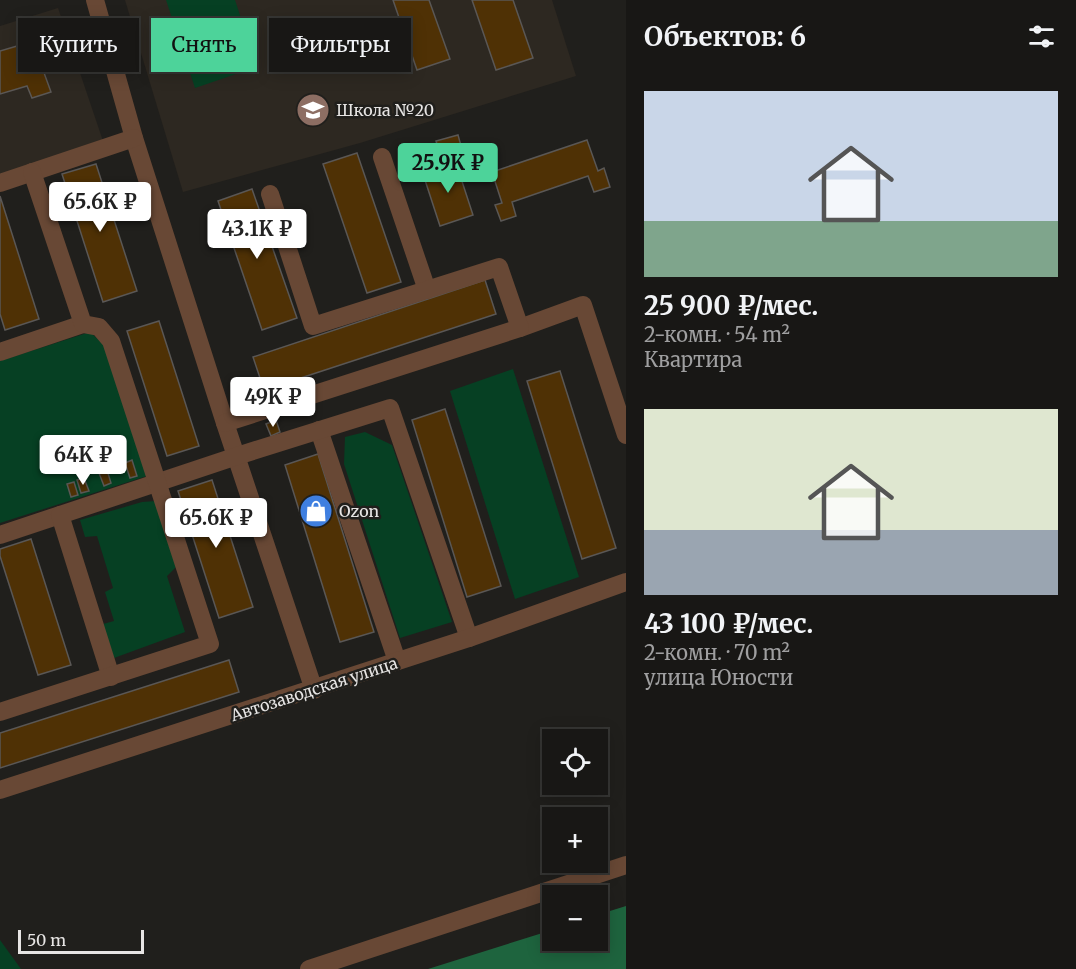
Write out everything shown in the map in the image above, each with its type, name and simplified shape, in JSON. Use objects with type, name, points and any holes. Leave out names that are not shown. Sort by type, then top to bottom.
[{"type":"street","points":[[95,0],[134,138],[225,423],[314,690]]},
{"type":"street","points":[[0,183],[134,138]]},
{"type":"street","points":[[382,157],[427,290]]},
{"type":"street","points":[[32,172],[83,324]]},
{"type":"street","points":[[270,194],[313,326],[499,267],[520,328]]},
{"type":"street","points":[[225,423],[520,328],[583,305],[626,435]]},
{"type":"street","points":[[0,352],[83,324],[99,327],[111,341],[210,644],[0,712]]},
{"type":"street","points":[[0,534],[390,408],[469,638]]},
{"type":"street","points":[[319,430],[397,662]]},
{"type":"street","points":[[60,515],[111,676]]},
{"type":"street","name":"Автозаводская улица","points":[[0,790],[314,690],[626,582]]},
{"type":"street","points":[[309,969],[626,865]]},
{"type":"shaded area","name":"Школа №20","points":[[125,0],[552,0],[576,76],[360,143],[183,192],[139,46],[139,18],[130,18]]},
{"type":"shaded area","points":[[58,8],[61,18],[26,18]]},
{"type":"shaded area","points":[[18,20],[18,72],[80,72],[103,141],[0,175],[0,26]]},
{"type":"green space","points":[[166,0],[235,0],[241,18],[172,18]]},
{"type":"green space","points":[[190,72],[242,72],[195,88]]},
{"type":"green space","points":[[90,332],[105,346],[147,476],[0,523],[0,361]]},
{"type":"green space","points":[[513,369],[579,577],[515,599],[450,391]]},
{"type":"green space","points":[[365,432],[392,445],[452,622],[400,638],[344,464],[345,437]]},
{"type":"green space","points":[[156,501],[176,567],[167,576],[185,632],[114,658],[103,624],[114,621],[105,592],[113,588],[97,536],[85,537],[80,520],[142,502]]},
{"type":"green space","points":[[626,906],[626,969],[428,969],[542,933],[542,951],[608,951],[608,912]]},
{"type":"green space","points":[[0,940],[21,969],[0,969]]},
{"type":"building","points":[[393,0],[429,0],[450,59],[417,70],[411,52],[411,18],[399,18]]},
{"type":"building","points":[[472,0],[513,0],[533,58],[496,70]]},
{"type":"building","points":[[18,46],[18,72],[44,72],[51,92],[32,98],[27,86],[0,94],[0,51]]},
{"type":"building","points":[[458,135],[463,153],[442,160],[436,141]]},
{"type":"building","points":[[587,140],[598,171],[604,168],[610,187],[594,192],[588,176],[512,202],[516,216],[501,221],[495,205],[502,203],[492,172]]},
{"type":"building","points":[[357,153],[401,282],[367,293],[323,164]]},
{"type":"building","points":[[456,163],[473,215],[440,226],[423,174]]},
{"type":"building","points":[[96,164],[137,291],[103,302],[62,174]]},
{"type":"building","points":[[252,189],[297,318],[262,330],[218,201]]},
{"type":"building","points":[[0,196],[39,319],[5,330],[0,314]]},
{"type":"building","points":[[485,280],[496,314],[264,390],[253,357]]},
{"type":"building","points":[[159,321],[199,446],[167,456],[127,331]]},
{"type":"building","points":[[560,371],[616,548],[582,559],[527,381]]},
{"type":"building","points":[[445,409],[501,586],[467,597],[412,420]]},
{"type":"building","points":[[276,420],[280,432],[271,436],[266,424]]},
{"type":"building","points":[[318,454],[374,632],[340,642],[285,465]]},
{"type":"building","points":[[132,460],[137,476],[130,478],[125,463]]},
{"type":"building","points":[[107,470],[111,483],[104,486],[99,473]]},
{"type":"building","points":[[84,478],[89,491],[81,493],[77,480]]},
{"type":"building","points":[[212,480],[253,607],[219,618],[178,491]]},
{"type":"building","points":[[74,482],[78,495],[71,497],[67,484]]},
{"type":"building","points":[[31,539],[71,665],[38,675],[0,556],[0,549]]},
{"type":"building","points":[[229,660],[239,692],[0,768],[0,733]]},
{"type":"place","name":"Школа №20","points":[[313,110]]},
{"type":"place","name":"Ozon","points":[[316,511]]}]
